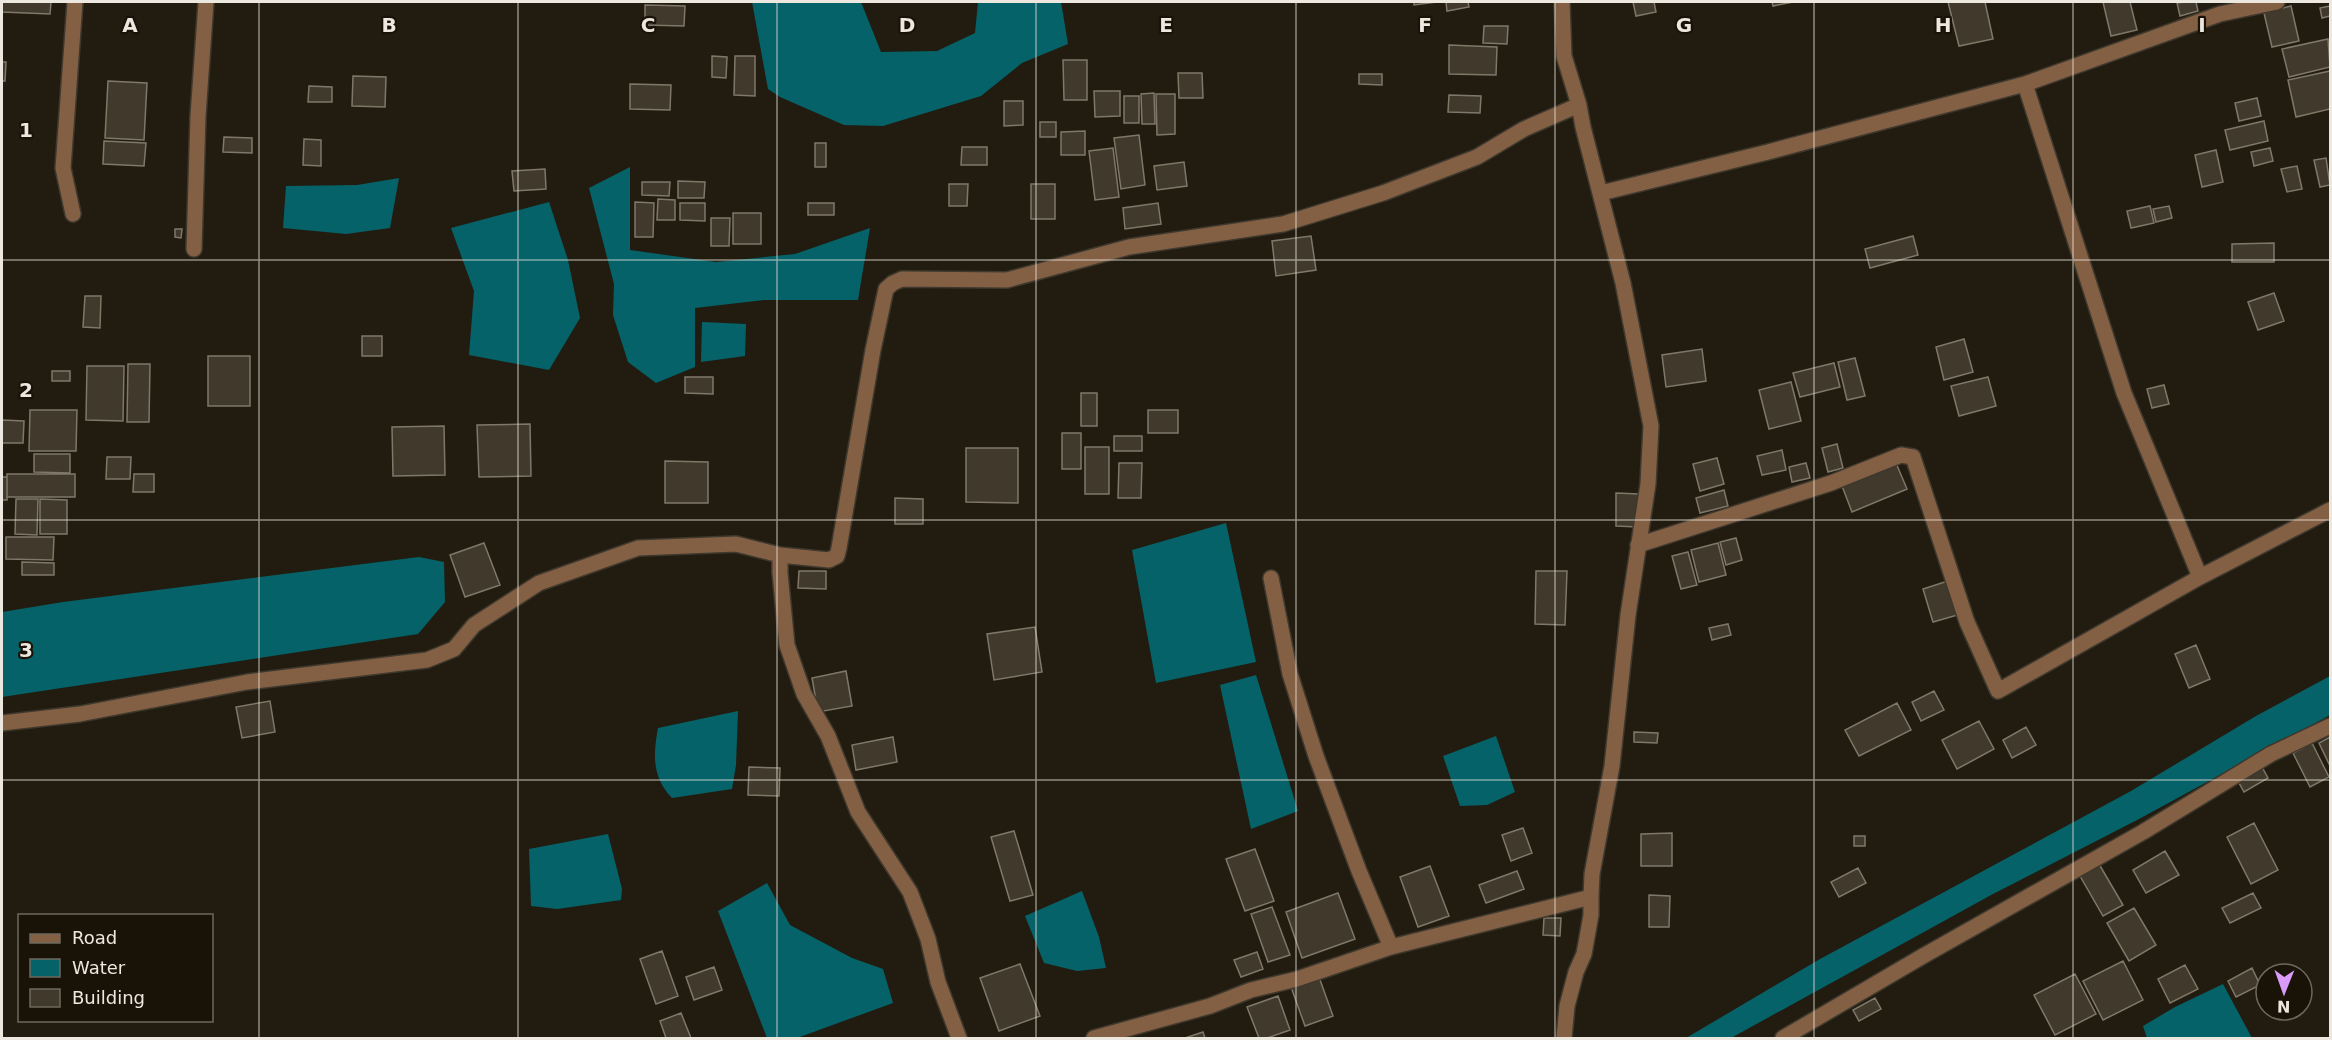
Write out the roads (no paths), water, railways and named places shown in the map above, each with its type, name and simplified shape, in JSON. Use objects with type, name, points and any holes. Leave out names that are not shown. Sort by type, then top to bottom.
[{"type":"street","points":[[73,214],[63,168],[75,2]]},
{"type":"street","points":[[194,249],[198,117],[206,2]]},
{"type":"street","points":[[1562,2],[1564,56],[1579,105],[1623,283],[1651,426],[1648,484],[1628,615],[1612,766],[1592,874],[1591,915],[1584,954],[1576,972],[1568,1006],[1564,1038]]},
{"type":"street","points":[[1601,193],[1768,152],[2025,84],[2220,14],[2277,2]]},
{"type":"street","points":[[2025,84],[2124,393],[2200,577]]},
{"type":"street","points":[[2,723],[80,714],[247,682],[427,660],[454,649],[474,625],[539,583],[638,548],[736,544],[780,555],[830,560],[837,556],[873,350],[886,289],[893,283],[902,279],[1007,280],[1129,247],[1283,224],[1383,194],[1477,157],[1524,129],[1579,105]]},
{"type":"street","points":[[1638,545],[1831,483],[1901,455],[1913,457],[1967,622],[1998,692],[2200,577],[2331,510]]},
{"type":"street","points":[[780,555],[786,645],[804,694],[828,736],[858,812],[910,892],[928,939],[938,982],[959,1038]]},
{"type":"street","points":[[1270,578],[1290,674],[1316,756],[1391,947]]},
{"type":"street","points":[[1783,1038],[2143,832],[2271,753],[2331,726]]},
{"type":"street","points":[[1094,1038],[1210,1006],[1251,990],[1297,980],[1391,947],[1591,897]]},
{"type":"water","points":[[752,2],[861,2],[881,52],[937,51],[975,33],[978,2],[1061,2],[1068,44],[1022,63],[981,96],[883,126],[844,125],[780,97],[768,89]]},
{"type":"water","points":[[630,167],[630,250],[716,262],[795,254],[870,228],[858,300],[764,300],[695,308],[695,367],[656,383],[628,362],[613,315],[614,284],[589,188]]},
{"type":"water","points":[[399,178],[390,228],[346,234],[283,228],[286,186],[357,185]]},
{"type":"water","points":[[549,202],[568,260],[580,318],[549,370],[469,355],[474,291],[451,228]]},
{"type":"water","points":[[702,322],[746,324],[745,356],[701,362]]},
{"type":"water","points":[[1226,523],[1256,662],[1156,683],[1132,550]]},
{"type":"water","points":[[419,557],[444,562],[445,602],[418,634],[2,697],[2,612],[63,602]]},
{"type":"water","points":[[1256,675],[1298,811],[1251,829],[1220,685]]},
{"type":"water","points":[[2330,676],[2330,715],[2139,819],[1993,894],[1731,1038],[1686,1038],[1820,959],[2131,791],[2256,716]]},
{"type":"water","points":[[738,711],[736,765],[732,789],[672,798],[657,774],[655,747],[658,728]]},
{"type":"water","points":[[1496,736],[1515,792],[1487,805],[1460,806],[1443,756]]},
{"type":"water","points":[[608,834],[622,889],[621,900],[557,909],[531,906],[529,849]]},
{"type":"water","points":[[767,883],[790,925],[852,958],[883,969],[893,1003],[797,1038],[767,1038],[718,911]]},
{"type":"water","points":[[1082,891],[1099,937],[1106,968],[1077,971],[1044,963],[1025,916]]},
{"type":"water","points":[[2223,984],[2252,1038],[2147,1038],[2143,1026],[2175,1007]]}]
